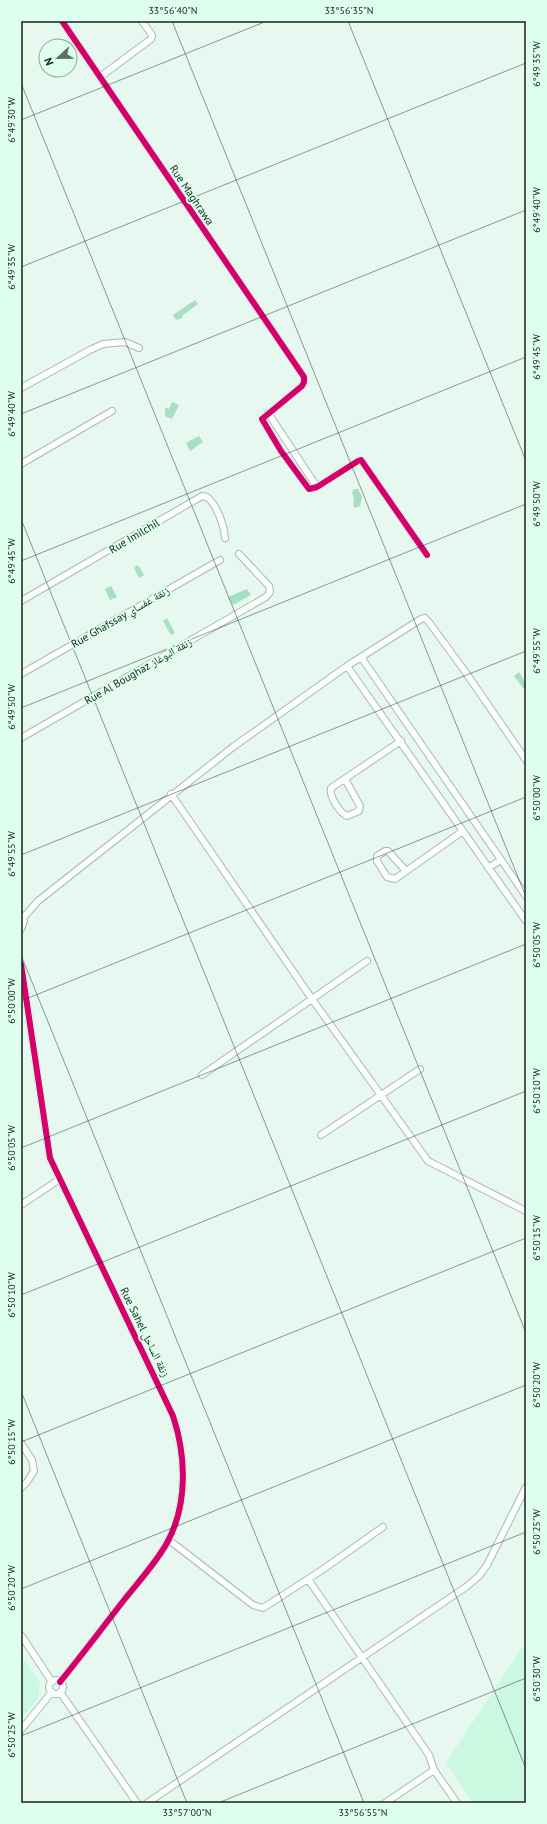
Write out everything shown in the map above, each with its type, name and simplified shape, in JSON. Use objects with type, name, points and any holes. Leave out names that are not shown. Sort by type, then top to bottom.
[{"type":"street","name":"Rue Maghrawa","points":[[62,21],[305,381],[297,390],[268,412]]},
{"type":"street","points":[[100,77],[151,39],[151,33],[142,21]]},
{"type":"street","points":[[21,388],[103,344],[125,342],[139,348]]},
{"type":"street","points":[[21,464],[112,411]]},
{"type":"street","points":[[317,487],[268,412],[262,418],[262,422],[306,487],[310,489],[317,487],[358,460],[361,460],[427,555]]},
{"type":"street","name":"Rue Imilchil","points":[[21,601],[202,496],[207,497],[213,503],[224,527],[225,538]]},
{"type":"street","name":"Rue Al Boughaz زنقة البوغاز","points":[[21,738],[266,598],[270,592],[267,584],[239,554]]},
{"type":"street","name":"Rue Ghafssay زنقة غفساي","points":[[21,674],[220,560]]},
{"type":"street","points":[[21,929],[24,924],[22,917],[38,901],[172,794],[233,747],[347,666],[423,618],[426,619],[464,670],[526,760]]},
{"type":"street","points":[[361,657],[526,896]]},
{"type":"street","points":[[347,666],[526,921]]},
{"type":"street","points":[[345,779],[360,808],[358,811],[347,816],[343,814],[331,792],[332,787],[401,741]]},
{"type":"street","points":[[172,794],[312,999],[428,1161],[526,1211]]},
{"type":"street","points":[[406,871],[388,851],[385,851],[377,856],[377,861],[389,878],[395,879],[463,831]]},
{"type":"street","points":[[488,868],[501,860]]},
{"type":"street","points":[[202,1075],[368,961]]},
{"type":"street","name":"Rue Sahel زنقة الساحل","points":[[21,964],[48,1149],[60,1179],[160,1386],[178,1433],[182,1461],[182,1492],[180,1506],[169,1540],[154,1562],[60,1682]]},
{"type":"street","points":[[321,1135],[420,1069]]},
{"type":"street","points":[[21,1205],[60,1179]]},
{"type":"street","points":[[21,1443],[32,1460],[34,1471],[21,1488]]},
{"type":"street","points":[[147,1803],[466,1587],[479,1576],[487,1565],[526,1487]]},
{"type":"street","points":[[169,1540],[258,1608],[268,1606],[383,1528]]},
{"type":"street","points":[[308,1579],[429,1755],[434,1770],[456,1803]]},
{"type":"street","points":[[21,1635],[52,1682]]},
{"type":"street","points":[[56,1680],[60,1682],[63,1688],[60,1692],[55,1694],[49,1687],[52,1682],[56,1680]]},
{"type":"street","points":[[21,1730],[52,1692]]},
{"type":"street","points":[[60,1692],[137,1803]]},
{"type":"street","points":[[385,1803],[434,1770]]},
{"type":"shaded area","points":[[195,300],[198,304],[183,315],[182,318],[176,320],[173,315]]},
{"type":"shaded area","points":[[172,402],[179,405],[172,419],[165,416],[165,407],[169,409]]},
{"type":"shaded area","points":[[199,436],[203,442],[190,451],[186,443]]},
{"type":"shaded area","points":[[354,489],[358,489],[362,497],[360,506],[356,508],[353,506],[354,499],[352,492]]},
{"type":"shaded area","points":[[138,565],[144,575],[139,578],[134,568]]},
{"type":"shaded area","points":[[111,586],[117,597],[110,600],[105,589]]},
{"type":"shaded area","points":[[247,589],[251,595],[233,605],[228,597]]},
{"type":"shaded area","points":[[167,618],[175,633],[171,635],[163,621]]},
{"type":"shaded area","points":[[519,672],[526,683],[526,688],[524,689],[514,676]]},
{"type":"shaded area","points":[[526,1642],[526,1803],[473,1803],[446,1763]]},
{"type":"shaded area","points":[[21,1655],[40,1683],[38,1698],[21,1719]]},
{"type":"cycle path","points":[[62,21],[304,377],[302,386],[262,419],[281,451],[309,489],[317,487],[361,460],[427,555]]},
{"type":"cycle path","points":[[21,964],[50,1158],[173,1416],[181,1447],[183,1479],[179,1511],[164,1549],[60,1682]]}]
